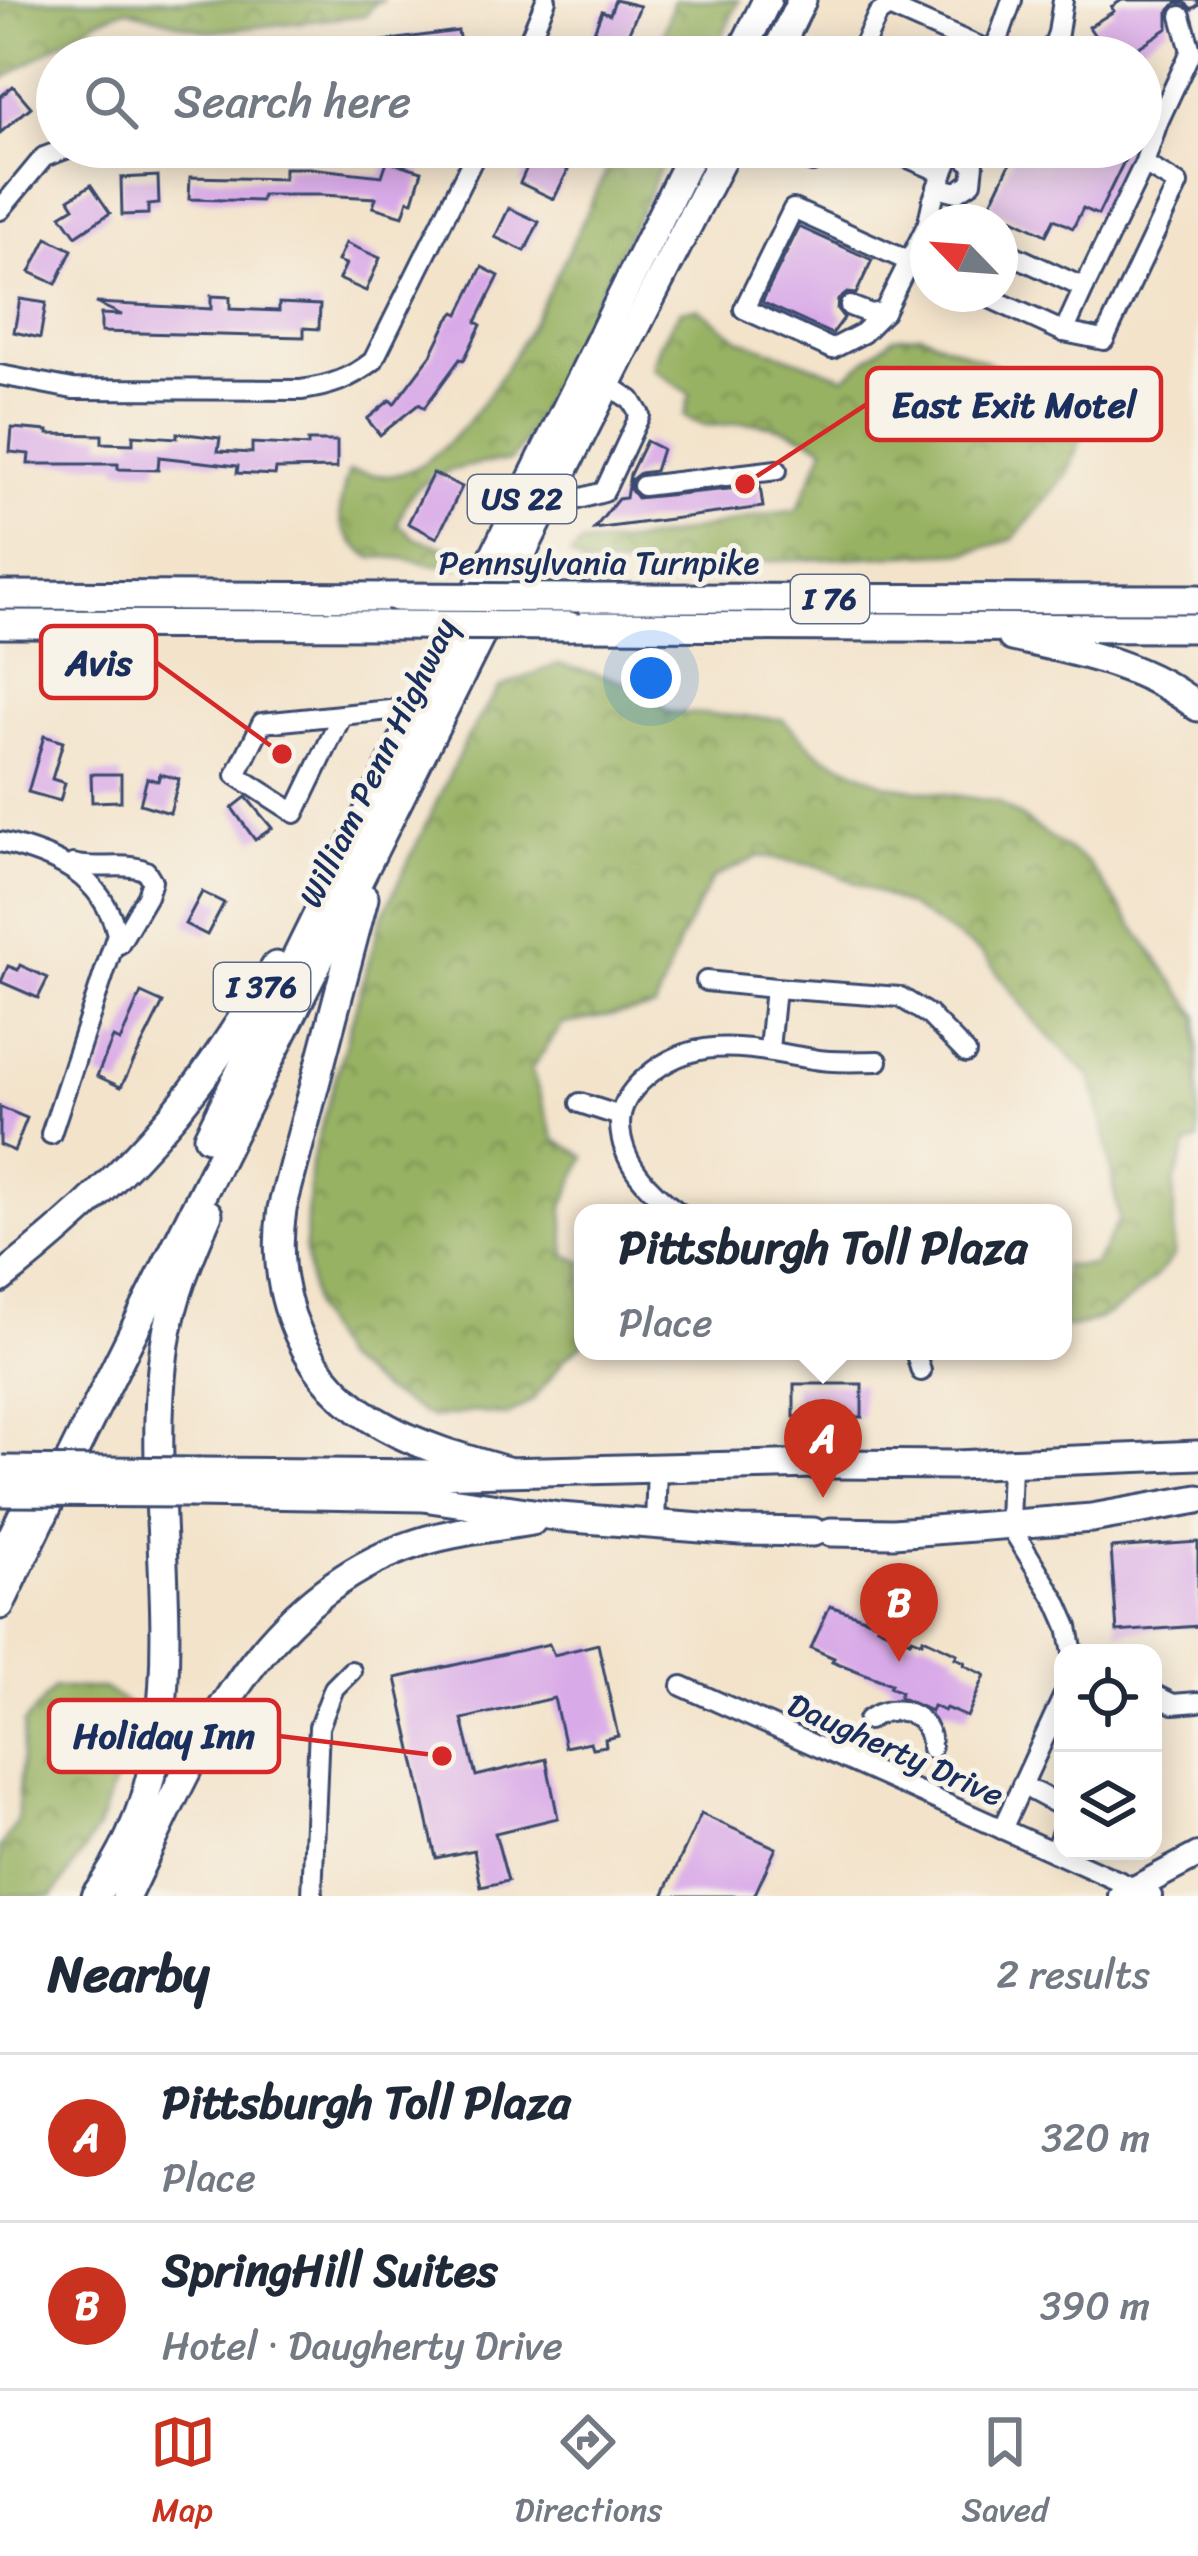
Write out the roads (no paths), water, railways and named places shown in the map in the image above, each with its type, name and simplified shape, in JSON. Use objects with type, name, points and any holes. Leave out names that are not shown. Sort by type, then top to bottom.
[{"type":"highway","points":[[749,36],[767,0]]},
{"type":"highway","points":[[784,36],[802,0]]},
{"type":"highway","name":"William Penn Highway","points":[[0,1561],[685,168]]},
{"type":"highway","name":"William Penn Highway","points":[[0,1606],[176,1242],[717,168]]},
{"type":"highway","name":"Pennsylvania Turnpike","points":[[0,595],[1198,598]]},
{"type":"highway","name":"Pennsylvania Turnpike","points":[[0,624],[1198,628]]},
{"type":"highway","points":[[962,626],[1111,661],[1171,686],[1198,706]]},
{"type":"highway","points":[[388,821],[286,1192],[278,1240],[280,1274],[303,1344],[346,1400],[407,1438],[507,1471]]},
{"type":"highway","name":"I 376","points":[[0,1279],[105,1188],[169,1119],[227,1042],[349,851]]},
{"type":"highway","name":"US 22","points":[[119,1884],[162,1713],[161,1396],[169,1323],[190,1257],[316,968]]},
{"type":"highway","points":[[196,1483],[657,1466],[1011,1464],[1198,1455]]},
{"type":"highway","points":[[1,1477],[424,1497],[560,1517],[822,1532],[893,1533],[1127,1514],[1198,1499]]},
{"type":"highway","points":[[95,1896],[119,1884],[230,1693],[284,1625],[339,1581],[382,1557],[430,1540],[560,1517]]},
{"type":"main road","points":[[1136,1894],[1198,1855]]},
{"type":"street","points":[[531,36],[546,0]]},
{"type":"street","points":[[999,36],[1012,0]]},
{"type":"street","points":[[1057,36],[1063,0]]},
{"type":"street","points":[[868,36],[878,14],[889,7],[955,36]]},
{"type":"street","points":[[1162,98],[1191,50],[1181,16]]},
{"type":"street","points":[[0,210],[36,167]]},
{"type":"street","points":[[0,375],[40,386],[73,388],[279,390],[328,386],[353,376],[373,361],[469,168]]},
{"type":"street","points":[[919,168],[957,192],[972,182],[974,168]]},
{"type":"street","points":[[935,204],[945,168]]},
{"type":"street","points":[[1064,332],[1142,168]]},
{"type":"street","points":[[1018,311],[1064,332],[1104,340],[1178,184],[1151,168]]},
{"type":"street","points":[[910,261],[793,208],[744,309],[832,349],[863,333],[910,279]]},
{"type":"street","points":[[1018,257],[1084,288]]},
{"type":"street","points":[[850,307],[871,314],[884,312]]},
{"type":"street","points":[[607,383],[631,400],[640,415],[628,482]]},
{"type":"street","points":[[542,509],[628,482],[777,470]]},
{"type":"street","points":[[342,715],[296,813],[236,776],[262,722],[420,706]]},
{"type":"street","points":[[0,842],[94,868],[135,866],[146,871],[152,881],[147,896],[113,953]]},
{"type":"street","points":[[51,1134],[117,934],[89,881],[59,859]]},
{"type":"street","points":[[706,981],[901,997],[929,1015],[966,1053]]},
{"type":"street","points":[[769,1048],[775,988]]},
{"type":"street","points":[[669,1204],[635,1173],[622,1142],[620,1116],[639,1084],[669,1061],[724,1047],[769,1048],[817,1060],[878,1061]]},
{"type":"street","points":[[580,1103],[620,1116]]},
{"type":"street","points":[[917,1360],[920,1371]]},
{"type":"street","points":[[1011,1464],[1010,1524],[1057,1602],[1071,1644]]},
{"type":"street","points":[[655,1525],[657,1466]]},
{"type":"street","points":[[312,1896],[320,1727],[334,1688],[351,1671]]},
{"type":"street","name":"Daugherty Drive","points":[[682,1686],[1054,1852]]},
{"type":"street","points":[[1162,1698],[1173,1704],[1198,1702]]},
{"type":"street","points":[[868,1720],[881,1710],[896,1708],[924,1721],[932,1731],[932,1748]]},
{"type":"street","points":[[1002,1829],[1054,1716]]},
{"type":"street","points":[[1022,1785],[1054,1802]]},
{"type":"street","name":"Daugherty Drive","points":[[1070,1860],[1136,1894]]},
{"type":"place","name":"East Exit Motel","points":[[745,484]]},
{"type":"place","name":"Avis","points":[[282,754]]},
{"type":"place","name":"Pittsburgh Toll Plaza","points":[[823,1498]]},
{"type":"place","name":"SpringHill Suites","points":[[899,1662]]},
{"type":"place","name":"Holiday Inn","points":[[442,1756]]}]
